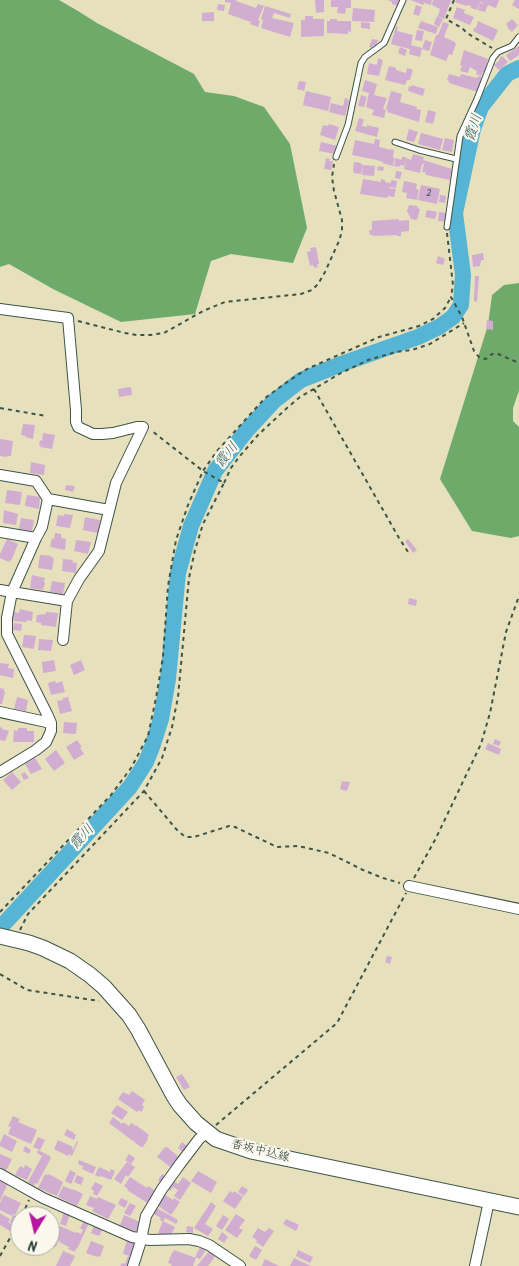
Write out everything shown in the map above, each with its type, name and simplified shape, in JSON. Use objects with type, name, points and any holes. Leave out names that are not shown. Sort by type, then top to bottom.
[{"type":"main road","name":"香坂中込線","points":[[7,937],[43,948],[70,961],[104,988],[129,1015],[180,1105],[188,1115],[216,1138],[251,1151],[519,1207]]},
{"type":"street","points":[[0,309],[68,318],[76,422],[78,427],[93,434],[113,433],[143,427],[116,483],[99,552],[67,602],[63,640]]},
{"type":"street","points":[[0,475],[36,481],[48,499],[42,527],[12,592],[7,618],[7,634],[51,724],[51,731],[46,742],[0,772]]},
{"type":"street","points":[[48,499],[109,510]]},
{"type":"street","points":[[0,532],[36,538]]},
{"type":"street","points":[[0,590],[67,602]]},
{"type":"street","points":[[0,642],[12,644]]},
{"type":"street","points":[[0,712],[51,724]]},
{"type":"street","points":[[409,886],[519,909]]},
{"type":"street","points":[[133,1266],[146,1216],[162,1190],[199,1139],[208,1132]]},
{"type":"street","points":[[0,1174],[43,1198],[132,1237],[159,1241],[190,1239],[199,1241],[240,1266]]},
{"type":"street","points":[[475,1266],[489,1201]]},
{"type":"lane","points":[[336,157],[348,125],[361,63],[364,57],[384,44],[403,0]]},
{"type":"lane","points":[[447,227],[460,136],[493,58],[498,52],[512,46],[519,36]]},
{"type":"lane","points":[[395,142],[456,159]]},
{"type":"path","points":[[454,0],[446,19],[498,52]]},
{"type":"path","points":[[68,318],[124,333],[150,335],[164,333],[225,302],[301,294],[312,290],[325,272],[342,231],[342,220],[332,177],[336,157]]},
{"type":"path","points":[[0,912],[111,795],[131,768],[148,736],[163,657],[168,586],[176,540],[203,472],[217,451],[259,404],[290,380],[307,369],[379,337],[419,326],[433,319],[445,308],[451,297],[453,286],[447,227]]},
{"type":"path","points":[[451,297],[462,317],[474,350],[479,357],[486,359],[492,354],[498,354],[519,363]]},
{"type":"path","points":[[7,937],[144,791],[162,758],[173,720],[179,688],[189,578],[195,550],[203,524],[238,457],[258,435],[300,397],[368,360],[430,344],[464,323]]},
{"type":"path","points":[[314,389],[410,555]]},
{"type":"path","points":[[0,408],[46,416]]},
{"type":"path","points":[[143,427],[151,430],[203,472],[224,483]]},
{"type":"path","points":[[208,1132],[336,1022],[436,838],[481,744],[490,713],[506,632],[519,596]]},
{"type":"path","points":[[144,791],[179,833],[186,837],[194,837],[229,826],[235,827],[277,847],[298,846],[329,852],[363,870],[409,886]]},
{"type":"path","points":[[0,974],[27,990],[98,1000]]},
{"type":"path","points":[[27,1206],[33,1192]]},
{"type":"path","points":[[0,1256],[10,1238]]},
{"type":"green space","points":[[0,0],[59,0],[97,23],[194,74],[205,92],[234,96],[264,107],[290,144],[307,228],[293,263],[231,254],[211,261],[195,314],[121,322],[53,289],[9,264],[0,267]]},
{"type":"green space","points":[[519,283],[519,391],[513,408],[513,421],[519,427],[519,536],[511,538],[472,531],[440,479],[488,325],[492,295],[504,285]]},
{"type":"building","points":[[225,0],[236,0],[256,8],[258,4],[264,6],[258,20],[260,21],[258,27],[250,24],[251,22],[228,14],[231,3],[225,2]]},
{"type":"building","points":[[315,0],[324,0],[324,12],[316,13]]},
{"type":"building","points":[[331,0],[351,0],[351,8],[346,8],[345,14],[337,13],[338,7],[331,7]]},
{"type":"building","points":[[388,0],[400,0],[398,6]]},
{"type":"building","points":[[410,0],[432,0],[431,5],[424,3],[423,5]]},
{"type":"building","points":[[433,0],[451,0],[444,19],[438,16],[440,9],[432,5]]},
{"type":"building","points":[[456,0],[499,0],[496,8],[488,5],[485,12],[478,10],[480,3],[486,4],[480,2],[477,10],[471,8],[471,6],[457,3],[455,2]]},
{"type":"building","points":[[515,0],[519,0],[519,9],[512,5]]},
{"type":"building","points":[[218,4],[225,5],[224,11],[217,10]]},
{"type":"building","points":[[416,5],[422,7],[419,16],[413,14]]},
{"type":"building","points":[[265,6],[291,14],[290,18],[274,13],[272,18],[294,23],[290,37],[261,28],[263,20],[261,19]]},
{"type":"building","points":[[457,7],[465,10],[464,13],[474,17],[470,25],[453,18]]},
{"type":"building","points":[[353,8],[375,10],[374,22],[352,21]]},
{"type":"building","points":[[214,12],[214,21],[202,21],[202,13]]},
{"type":"building","points":[[305,16],[313,16],[313,19],[324,19],[324,36],[301,37],[301,20],[305,20]]},
{"type":"building","points":[[437,16],[443,19],[439,27],[434,24]]},
{"type":"building","points":[[330,19],[351,21],[351,32],[348,31],[348,34],[327,33],[327,21],[330,21]]},
{"type":"building","points":[[512,19],[518,25],[512,32],[506,24]]},
{"type":"building","points":[[421,21],[438,27],[436,34],[418,28]]},
{"type":"building","points":[[478,21],[498,30],[493,41],[473,31]]},
{"type":"building","points":[[361,22],[370,23],[370,29],[361,28]]},
{"type":"building","points":[[443,22],[449,24],[444,37],[456,44],[452,55],[449,54],[446,61],[430,55],[436,35],[438,35]]},
{"type":"building","points":[[396,26],[398,27],[397,31],[413,35],[411,45],[422,48],[420,57],[409,54],[410,49],[391,44]]},
{"type":"building","points":[[417,30],[424,31],[422,41],[415,40]]},
{"type":"building","points":[[372,39],[378,40],[376,46],[373,45],[373,48],[369,47]]},
{"type":"building","points":[[425,40],[432,42],[429,51],[422,49]]},
{"type":"building","points":[[519,46],[519,55],[510,61],[506,55]]},
{"type":"building","points":[[400,47],[407,50],[405,56],[398,53]]},
{"type":"building","points":[[464,50],[488,59],[481,76],[476,74],[477,71],[470,67],[468,73],[460,71]]},
{"type":"building","points":[[502,56],[508,62],[499,70],[494,65]]},
{"type":"building","points":[[378,58],[383,60],[379,76],[367,74],[369,63],[377,65]]},
{"type":"building","points":[[389,66],[406,73],[407,68],[413,70],[410,80],[407,80],[405,85],[385,80]]},
{"type":"building","points":[[449,74],[460,77],[461,74],[477,78],[478,76],[482,77],[478,92],[449,83],[447,80]]},
{"type":"building","points":[[365,80],[377,84],[374,95],[387,98],[383,109],[386,110],[384,118],[372,115],[374,110],[366,107],[369,93],[362,91]]},
{"type":"building","points":[[299,81],[306,82],[304,91],[297,89]]},
{"type":"building","points":[[412,85],[425,89],[423,96],[408,91],[409,86],[411,87]]},
{"type":"building","points":[[306,91],[331,97],[328,111],[303,105]]},
{"type":"building","points":[[391,91],[402,94],[400,102],[421,110],[419,122],[387,112],[388,110],[386,109]]},
{"type":"building","points":[[361,95],[367,97],[364,107],[358,106]]},
{"type":"building","points":[[345,98],[349,101],[345,116],[329,112],[331,103],[343,106]]},
{"type":"building","points":[[428,110],[436,112],[433,124],[425,122]]},
{"type":"building","points":[[359,118],[364,119],[362,126],[367,127],[367,125],[379,128],[377,137],[355,131]]},
{"type":"building","points":[[329,124],[339,127],[335,140],[320,135],[323,125],[328,126]]},
{"type":"building","points":[[409,129],[418,132],[414,142],[406,140]]},
{"type":"building","points":[[421,133],[443,139],[440,150],[418,144]]},
{"type":"building","points":[[445,138],[454,140],[452,152],[442,150]]},
{"type":"building","points":[[375,139],[380,140],[379,147],[394,150],[393,166],[377,160],[352,155],[355,140],[374,144]]},
{"type":"building","points":[[321,142],[338,146],[335,154],[319,151]]},
{"type":"building","points":[[413,154],[424,157],[423,160],[452,169],[450,180],[426,175],[425,172],[422,172],[424,164],[422,164],[420,173],[404,169],[406,158],[411,160]]},
{"type":"building","points":[[402,157],[406,157],[404,166],[394,166],[396,158],[401,160]]},
{"type":"building","points":[[326,158],[330,159],[329,161],[333,161],[331,170],[324,169]]},
{"type":"building","points":[[354,162],[363,165],[361,174],[354,173]]},
{"type":"building","points":[[363,165],[375,166],[374,176],[362,175]]},
{"type":"building","points":[[378,166],[384,167],[383,171],[377,170]]},
{"type":"building","points":[[396,171],[402,172],[400,179],[395,178]]},
{"type":"building","points":[[363,179],[381,182],[381,179],[391,183],[391,180],[397,181],[396,188],[389,187],[396,189],[394,197],[388,196],[387,198],[360,194]]},
{"type":"building","points":[[404,181],[417,184],[416,189],[419,190],[417,200],[406,198],[407,193],[402,192]]},
{"type":"building","points":[[421,185],[440,189],[437,204],[418,200]]},
{"type":"building","points":[[440,195],[446,196],[445,203],[439,202]]},
{"type":"building","points":[[409,205],[418,206],[417,208],[420,209],[417,220],[411,219],[407,211]]},
{"type":"building","points":[[427,210],[437,212],[435,219],[425,217]]},
{"type":"building","points":[[439,212],[447,213],[446,222],[438,221]]},
{"type":"building","points":[[399,219],[399,221],[409,220],[409,231],[401,232],[401,236],[370,235],[369,230],[372,230],[372,221]]},
{"type":"building","points":[[316,247],[319,264],[317,264],[318,267],[314,268],[313,265],[310,266],[307,252],[311,251],[310,248]]},
{"type":"building","points":[[483,253],[484,260],[481,260],[480,266],[473,267],[472,255]]},
{"type":"building","points":[[438,256],[445,259],[443,265],[436,263]]},
{"type":"building","points":[[475,276],[479,276],[477,302],[474,301]]},
{"type":"building","points":[[487,320],[493,321],[493,330],[486,329]]},
{"type":"building","points":[[131,387],[132,395],[119,397],[118,389]]},
{"type":"building","points":[[23,424],[35,425],[33,439],[21,435]]},
{"type":"building","points":[[43,433],[55,435],[52,449],[40,447]]},
{"type":"building","points":[[0,439],[13,441],[11,456],[0,456]]},
{"type":"building","points":[[31,462],[45,465],[44,475],[30,473]]},
{"type":"building","points":[[66,485],[75,486],[73,492],[65,490]]},
{"type":"building","points":[[7,490],[22,492],[20,505],[5,503]]},
{"type":"building","points":[[27,495],[40,497],[39,509],[25,506]]},
{"type":"building","points":[[4,510],[18,514],[16,525],[3,523]]},
{"type":"building","points":[[64,514],[73,515],[70,528],[56,526],[58,515],[64,516]]},
{"type":"building","points":[[85,517],[100,520],[98,533],[83,530]]},
{"type":"building","points":[[21,518],[34,520],[32,531],[19,529]]},
{"type":"building","points":[[55,533],[61,534],[61,538],[66,539],[65,550],[50,547]]},
{"type":"building","points":[[7,539],[18,544],[9,562],[0,558]]},
{"type":"building","points":[[408,539],[417,550],[413,553],[405,541]]},
{"type":"building","points":[[76,540],[91,542],[88,554],[74,551]]},
{"type":"building","points":[[40,555],[54,558],[52,570],[38,568]]},
{"type":"building","points":[[63,559],[73,560],[72,562],[77,563],[76,573],[62,571]]},
{"type":"building","points":[[32,575],[45,578],[43,590],[30,588]]},
{"type":"building","points":[[52,581],[65,583],[63,594],[50,592]]},
{"type":"building","points":[[409,598],[417,600],[416,606],[408,604]]},
{"type":"building","points":[[20,609],[33,612],[32,621],[13,621],[14,612],[19,613]]},
{"type":"building","points":[[46,612],[58,613],[56,627],[41,625],[41,623],[36,622],[37,615],[46,614]]},
{"type":"building","points":[[14,623],[22,624],[21,631],[13,630]]},
{"type":"building","points":[[24,635],[36,636],[34,649],[22,647]]},
{"type":"building","points":[[39,639],[53,640],[51,651],[38,650]]},
{"type":"building","points":[[54,660],[56,671],[43,673],[42,662]]},
{"type":"building","points":[[81,660],[85,670],[74,675],[70,665]]},
{"type":"building","points":[[0,663],[9,664],[8,668],[14,669],[13,678],[0,675]]},
{"type":"building","points":[[54,681],[57,683],[62,681],[65,692],[51,695],[48,683]]},
{"type":"building","points":[[0,688],[4,689],[5,692],[2,704],[0,704]]},
{"type":"building","points":[[17,697],[28,700],[26,711],[14,709]]},
{"type":"building","points":[[68,697],[72,711],[60,714],[57,701]]},
{"type":"building","points":[[64,722],[77,723],[76,734],[63,733]]},
{"type":"building","points":[[0,727],[9,731],[5,741],[0,740]]},
{"type":"building","points":[[18,728],[27,728],[27,731],[34,731],[34,742],[13,742],[14,730],[18,731]]},
{"type":"building","points":[[495,739],[501,742],[499,746],[493,744]]},
{"type":"building","points":[[77,740],[84,754],[74,760],[66,747]]},
{"type":"building","points":[[488,743],[501,749],[499,755],[485,749]]},
{"type":"building","points":[[56,750],[65,763],[54,771],[45,759]]},
{"type":"building","points":[[35,758],[42,769],[31,774],[25,764]]},
{"type":"building","points":[[12,772],[21,782],[12,790],[3,780]]},
{"type":"building","points":[[25,772],[29,778],[24,780],[21,774]]},
{"type":"building","points":[[342,781],[350,782],[347,791],[340,789]]},
{"type":"building","points":[[387,956],[392,957],[390,964],[385,962]]},
{"type":"building","points":[[182,1074],[190,1087],[184,1090],[176,1077]]},
{"type":"building","points":[[132,1091],[145,1100],[141,1112],[139,1110],[137,1112],[118,1099],[123,1092],[129,1095]]},
{"type":"building","points":[[117,1105],[128,1112],[122,1120],[111,1113]]},
{"type":"building","points":[[13,1116],[20,1119],[18,1122],[37,1130],[31,1144],[8,1134],[11,1127],[8,1126]]},
{"type":"building","points":[[113,1117],[122,1124],[123,1122],[129,1126],[131,1123],[136,1125],[149,1135],[143,1147],[109,1123]]},
{"type":"building","points":[[67,1129],[76,1135],[74,1140],[64,1135]]},
{"type":"building","points":[[4,1134],[17,1141],[12,1152],[0,1146]]},
{"type":"building","points":[[38,1137],[45,1140],[40,1150],[33,1147]]},
{"type":"building","points":[[58,1140],[73,1147],[73,1150],[78,1142],[72,1156],[54,1149]]},
{"type":"building","points":[[182,1142],[188,1147],[183,1152],[178,1148]]},
{"type":"building","points":[[25,1146],[31,1150],[29,1154],[23,1151]]},
{"type":"building","points":[[165,1147],[180,1158],[172,1168],[157,1157]]},
{"type":"building","points":[[38,1150],[51,1158],[37,1184],[35,1183],[34,1186],[28,1182],[42,1156],[37,1153]]},
{"type":"building","points":[[0,1154],[12,1159],[6,1171],[0,1168]]},
{"type":"building","points":[[129,1154],[135,1158],[131,1164],[125,1160]]},
{"type":"building","points":[[79,1160],[96,1167],[93,1174],[82,1169],[83,1166],[78,1164]]},
{"type":"building","points":[[127,1162],[135,1167],[128,1177],[126,1175],[121,1184],[114,1179]]},
{"type":"building","points":[[25,1165],[32,1169],[27,1180],[15,1175],[20,1166],[24,1168]]},
{"type":"building","points":[[99,1167],[110,1172],[111,1169],[115,1171],[111,1180],[95,1175]]},
{"type":"building","points":[[70,1170],[76,1173],[71,1184],[65,1181]]},
{"type":"building","points":[[198,1171],[217,1182],[211,1193],[191,1181]]},
{"type":"building","points":[[45,1174],[49,1174],[63,1182],[57,1196],[38,1188]]},
{"type":"building","points":[[162,1174],[167,1178],[163,1184],[158,1180]]},
{"type":"building","points":[[77,1175],[84,1178],[81,1185],[74,1182]]},
{"type":"building","points":[[130,1177],[157,1192],[149,1204],[124,1186]]},
{"type":"building","points":[[183,1177],[191,1183],[180,1200],[174,1196],[178,1190],[173,1187],[170,1191],[166,1188],[172,1180],[178,1184]]},
{"type":"building","points":[[0,1179],[8,1183],[0,1201]]},
{"type":"building","points":[[95,1182],[103,1186],[97,1196],[93,1194],[94,1191],[91,1189]]},
{"type":"building","points":[[63,1186],[83,1194],[77,1206],[58,1197]]},
{"type":"building","points":[[242,1186],[248,1190],[244,1196],[238,1192]]},
{"type":"building","points":[[230,1191],[233,1193],[234,1191],[243,1197],[235,1209],[223,1201]]},
{"type":"building","points":[[164,1194],[180,1202],[171,1215],[157,1205]]},
{"type":"building","points":[[4,1195],[21,1203],[20,1206],[10,1206],[10,1215],[0,1210],[0,1203]]},
{"type":"building","points":[[90,1196],[97,1199],[98,1197],[116,1205],[108,1219],[92,1211],[94,1208],[86,1205]]},
{"type":"building","points":[[121,1198],[128,1201],[125,1208],[118,1204]]},
{"type":"building","points":[[211,1202],[216,1206],[205,1224],[213,1229],[208,1236],[194,1228]]},
{"type":"building","points":[[130,1203],[136,1206],[130,1216],[124,1213]]},
{"type":"building","points":[[155,1207],[178,1220],[176,1224],[165,1218],[163,1222],[160,1220],[161,1218],[152,1213]]},
{"type":"building","points":[[64,1212],[70,1214],[66,1226],[60,1224]]},
{"type":"building","points":[[0,1213],[10,1219],[8,1222],[10,1223],[10,1231],[0,1225]]},
{"type":"building","points":[[236,1214],[245,1220],[239,1228],[243,1230],[237,1238],[225,1230]]},
{"type":"building","points":[[124,1215],[140,1222],[136,1232],[120,1225]]},
{"type":"building","points":[[223,1215],[229,1219],[222,1230],[216,1226]]},
{"type":"building","points":[[286,1219],[299,1225],[296,1231],[283,1224]]},
{"type":"building","points":[[84,1221],[89,1223],[75,1252],[60,1242],[60,1226],[81,1234],[83,1230],[80,1228]]},
{"type":"building","points":[[163,1221],[175,1227],[171,1235],[165,1234],[164,1236],[158,1233]]},
{"type":"building","points":[[94,1226],[102,1230],[99,1236],[91,1233]]},
{"type":"building","points":[[187,1226],[193,1227],[193,1233],[186,1232]]},
{"type":"building","points":[[258,1228],[265,1232],[269,1228],[274,1231],[263,1247],[252,1237]]},
{"type":"building","points":[[222,1232],[228,1237],[224,1243],[218,1239]]},
{"type":"building","points":[[127,1240],[137,1243],[133,1257],[123,1254]]},
{"type":"building","points":[[91,1241],[104,1246],[100,1257],[86,1253]]},
{"type":"building","points":[[255,1246],[262,1250],[256,1260],[249,1256]]},
{"type":"building","points":[[200,1247],[206,1250],[200,1259],[195,1257]]},
{"type":"building","points":[[174,1250],[196,1258],[193,1266],[171,1266],[172,1264],[168,1263]]},
{"type":"building","points":[[210,1250],[216,1255],[208,1266],[197,1266]]},
{"type":"building","points":[[298,1250],[313,1257],[310,1263],[296,1256]]},
{"type":"building","points":[[63,1251],[75,1256],[70,1266],[56,1266]]},
{"type":"building","points":[[128,1256],[134,1259],[131,1266],[120,1266],[122,1263],[125,1264]]},
{"type":"building","points":[[294,1258],[311,1266],[290,1266]]},
{"type":"building","points":[[265,1259],[279,1266],[262,1266]]},
{"type":"waterway","name":"霞川","points":[[0,928],[130,787],[146,762],[161,719],[168,679],[178,573],[191,526],[215,471],[247,430],[274,401],[301,380],[418,337],[439,327],[453,317],[461,305],[463,275],[455,213],[473,129],[481,107],[507,74],[519,68]]}]
